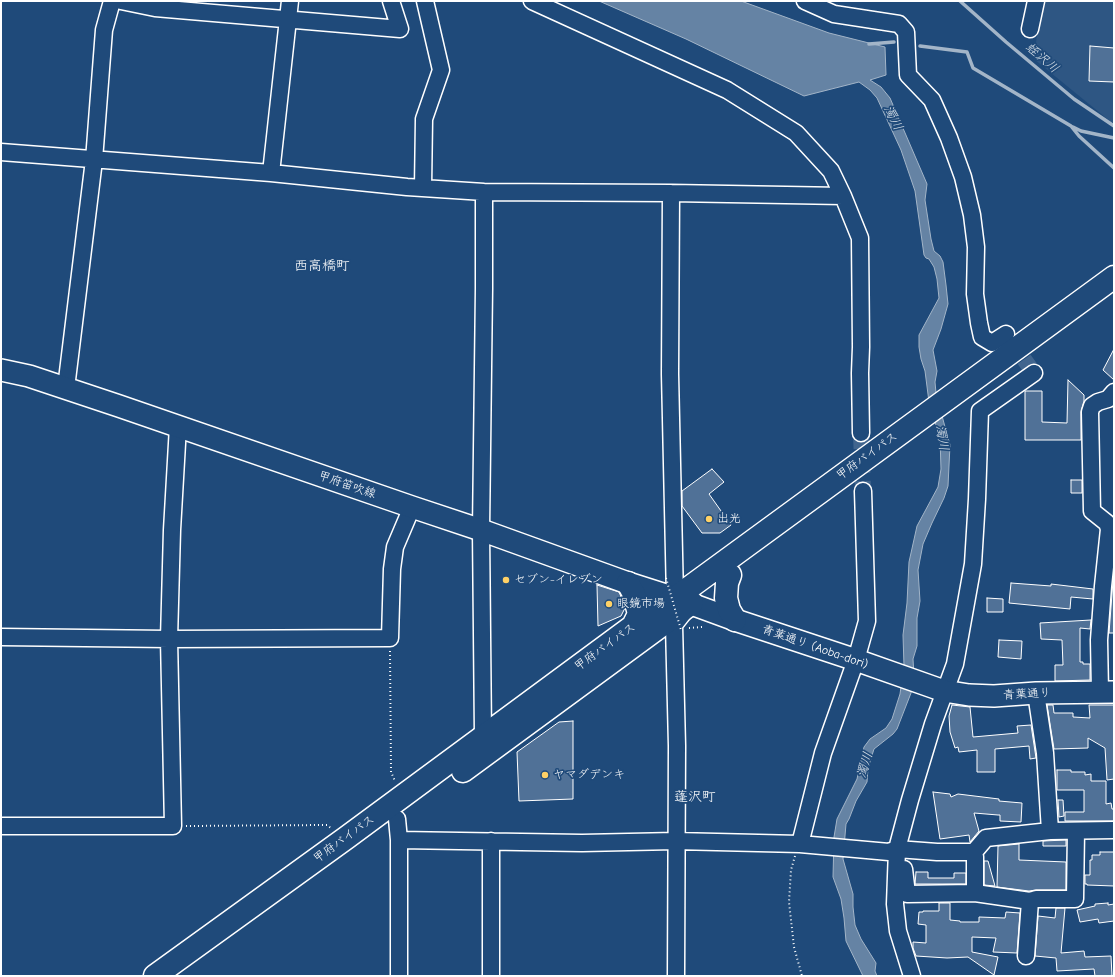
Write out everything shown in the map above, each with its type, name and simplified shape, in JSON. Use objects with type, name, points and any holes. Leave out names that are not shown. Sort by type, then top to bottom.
[{"type":"highway","name":"甲府バイパス","points":[[181,976],[391,819],[677,593],[730,575],[889,450],[978,385],[1114,277]]},
{"type":"highway","name":"甲府バイパス","points":[[978,385],[1114,296]]},
{"type":"highway","name":"甲府バイパス","points":[[156,976],[346,838],[391,819],[483,737],[677,593],[889,450]]},
{"type":"highway","points":[[730,575],[727,583],[726,598],[729,610],[735,620]]},
{"type":"highway","points":[[628,583],[634,594],[639,614],[633,626]]},
{"type":"main road","name":"甲府笛吹線","points":[[1,370],[29,376],[178,426],[481,530],[628,583],[677,593]]},
{"type":"main road","name":"青葉通り (Aoba-dori)","points":[[677,593],[735,620],[942,691]]},
{"type":"main road","name":"青葉通り","points":[[942,691],[969,695],[994,696],[1036,693],[1107,692]]},
{"type":"street","points":[[66,388],[94,160],[104,30],[112,1]]},
{"type":"street","points":[[121,1],[155,8],[400,29],[391,1]]},
{"type":"street","points":[[271,173],[290,1]]},
{"type":"street","points":[[423,188],[424,119],[441,70],[425,1]]},
{"type":"street","points":[[532,1],[728,90],[796,132],[831,171],[860,238],[861,433]]},
{"type":"street","points":[[805,1],[834,14],[899,24],[906,32],[906,66],[908,75],[932,100],[949,138],[964,178],[972,214],[976,248],[974,294],[982,337],[992,343],[1006,334]]},
{"type":"street","points":[[1030,29],[1036,1]]},
{"type":"street","points":[[1,152],[271,173],[407,187],[484,192],[843,196]]},
{"type":"street","points":[[483,737],[481,530],[484,192]]},
{"type":"street","points":[[671,193],[670,374],[677,593],[674,625],[677,746],[675,841],[676,976]]},
{"type":"street","points":[[912,976],[898,930],[895,904],[894,852],[942,691],[955,664],[973,564],[980,411],[1034,373]]},
{"type":"street","points":[[1107,692],[1099,640],[1109,529],[1107,523],[1092,511],[1090,412],[1092,406],[1098,402],[1108,399],[1114,392]]},
{"type":"street","points":[[1,826],[173,826],[169,639],[172,530],[178,426]]},
{"type":"street","points":[[804,845],[823,753],[858,661],[867,621],[863,491]]},
{"type":"street","points":[[1,637],[169,639],[390,638],[392,569],[395,547],[412,507]]},
{"type":"street","points":[[1036,693],[1045,754],[1050,831]]},
{"type":"street","points":[[399,976],[391,819],[491,841],[582,843],[675,841],[804,845],[894,852],[974,852],[986,838],[1050,831],[1114,830]]},
{"type":"street","points":[[894,852],[903,861],[907,894],[975,893],[1030,901],[1036,899],[1075,899],[1076,830]]},
{"type":"street","points":[[491,841],[491,976]]},
{"type":"street","points":[[974,852],[975,893]]},
{"type":"street","points":[[1026,956],[1030,901]]},
{"type":"path","points":[[677,593],[681,630],[702,627]]},
{"type":"path","points":[[390,638],[391,819]]},
{"type":"path","points":[[173,826],[327,825],[346,838]]},
{"type":"path","points":[[802,976],[794,947],[789,902],[791,870],[804,845]]},
{"type":"shaded area","points":[[1041,1],[1114,1],[1114,122],[1111,122],[1034,59]]},
{"type":"water","name":"濁川","points":[[599,1],[741,1],[829,33],[885,47],[886,75],[870,80],[881,87],[890,98],[927,184],[925,200],[931,239],[934,251],[940,256],[943,262],[948,304],[933,350],[937,371],[935,382],[936,393],[950,445],[948,486],[923,544],[918,570],[920,601],[917,618],[917,646],[913,659],[914,677],[911,693],[897,729],[874,749],[868,768],[867,782],[856,801],[846,824],[843,859],[853,894],[855,925],[861,939],[876,963],[875,971],[877,976],[863,976],[846,941],[841,899],[833,877],[834,837],[837,819],[857,779],[864,747],[870,739],[886,728],[892,719],[900,694],[904,666],[903,635],[907,603],[909,562],[917,526],[938,487],[941,469],[940,438],[929,402],[925,371],[919,347],[919,335],[939,298],[934,267],[929,259],[924,255],[915,191],[901,150],[877,98],[870,90],[859,82],[804,96],[686,39]]},
{"type":"building","points":[[1090,46],[1114,48],[1114,82],[1089,81]]},
{"type":"building","points":[[1114,349],[1114,380],[1103,370]]},
{"type":"building","points":[[1068,380],[1084,395],[1081,412],[1081,440],[1025,440],[1025,391],[1042,391],[1042,422],[1067,423]]},
{"type":"building","points":[[712,469],[724,482],[709,494],[731,525],[720,533],[702,533],[682,506],[682,491]]},
{"type":"building","points":[[1071,480],[1082,480],[1082,493],[1071,493]]},
{"type":"building","points":[[1113,581],[1114,633],[1109,633]]},
{"type":"building","points":[[1011,583],[1051,586],[1051,584],[1093,589],[1093,599],[1071,597],[1070,609],[1009,603]]},
{"type":"building","points":[[597,585],[619,592],[625,608],[621,616],[598,626]]},
{"type":"building","points":[[987,598],[1003,599],[1003,612],[987,612]]},
{"type":"building","points":[[1091,620],[1090,629],[1080,628],[1080,662],[1083,662],[1083,664],[1090,664],[1090,680],[1055,681],[1055,665],[1063,665],[1062,640],[1041,639],[1040,623]]},
{"type":"building","points":[[999,640],[1022,641],[1021,659],[998,657]]},
{"type":"building","points":[[952,705],[970,707],[973,737],[1018,733],[1017,726],[1031,725],[1036,758],[1030,759],[1029,746],[995,749],[995,772],[977,772],[977,750],[959,752],[958,747],[955,748],[950,732],[949,716]]},
{"type":"building","points":[[1047,705],[1053,705],[1054,713],[1073,713],[1073,717],[1090,718],[1089,705],[1114,705],[1114,779],[1107,780],[1105,748],[1088,738],[1088,748],[1054,749]]},
{"type":"building","points":[[573,721],[573,799],[519,801],[517,752],[559,722]]},
{"type":"building","points":[[1057,770],[1085,772],[1085,775],[1091,774],[1091,781],[1106,781],[1106,804],[1111,803],[1112,809],[1114,809],[1114,821],[1065,821],[1065,812],[1084,812],[1084,790],[1057,790]]},
{"type":"building","points":[[933,792],[950,794],[951,797],[958,794],[999,799],[999,801],[1022,803],[1021,822],[1000,821],[1000,815],[974,813],[979,831],[970,842],[969,835],[940,839]]},
{"type":"building","points":[[1058,800],[1063,800],[1064,816],[1059,817]]},
{"type":"building","points":[[1066,840],[1066,846],[1043,846],[1043,841]]},
{"type":"building","points":[[1019,844],[1019,860],[1066,862],[1066,890],[1029,891],[997,887],[998,846]]},
{"type":"building","points":[[1100,852],[1114,852],[1114,886],[1085,884],[1085,875],[1090,875],[1090,860],[1092,860],[1092,855],[1100,855]]},
{"type":"building","points":[[984,861],[988,861],[995,886],[984,885]]},
{"type":"building","points":[[916,872],[928,872],[928,878],[954,878],[954,873],[966,873],[966,884],[915,884]]},
{"type":"building","points":[[939,903],[950,903],[950,920],[960,922],[979,922],[979,917],[1005,918],[1006,912],[1020,913],[1017,953],[993,952],[996,938],[972,937],[972,952],[998,957],[994,975],[968,957],[947,958],[916,956],[913,948],[913,942],[926,943],[926,925],[918,924],[919,912],[939,911]]},
{"type":"building","points":[[1108,903],[1108,905],[1114,904],[1114,921],[1099,923],[1098,919],[1080,922],[1077,910],[1095,906],[1095,904]]},
{"type":"building","points":[[1056,908],[1065,908],[1061,953],[1084,951],[1085,957],[1111,956],[1112,976],[1095,976],[1094,969],[1057,971],[1056,958],[1035,956],[1038,916],[1055,918]]},
{"type":"waterway","name":"蛭沢川","points":[[960,1],[1074,99],[1114,126]]},
{"type":"waterway","points":[[869,44],[894,42]]},
{"type":"waterway","points":[[920,46],[967,52],[973,68],[1071,126],[1079,136],[1114,168]]},
{"type":"waterway","points":[[1073,127],[1081,131],[1114,138]]},
{"type":"tunnel","points":[[1010,340],[1034,373]]},
{"type":"tunnel","points":[[861,433],[863,491]]},
{"type":"place","name":"出光","points":[[709,519]]},
{"type":"place","name":"セブン-イレブン","points":[[506,580]]},
{"type":"place","name":"眼鏡市場","points":[[609,604]]},
{"type":"place","name":"ヤマダデンキ","points":[[545,775]]},
{"type":"district","name":"西高橋町","points":[[322,266]]},
{"type":"district","name":"蓬沢町","points":[[695,797]]}]
